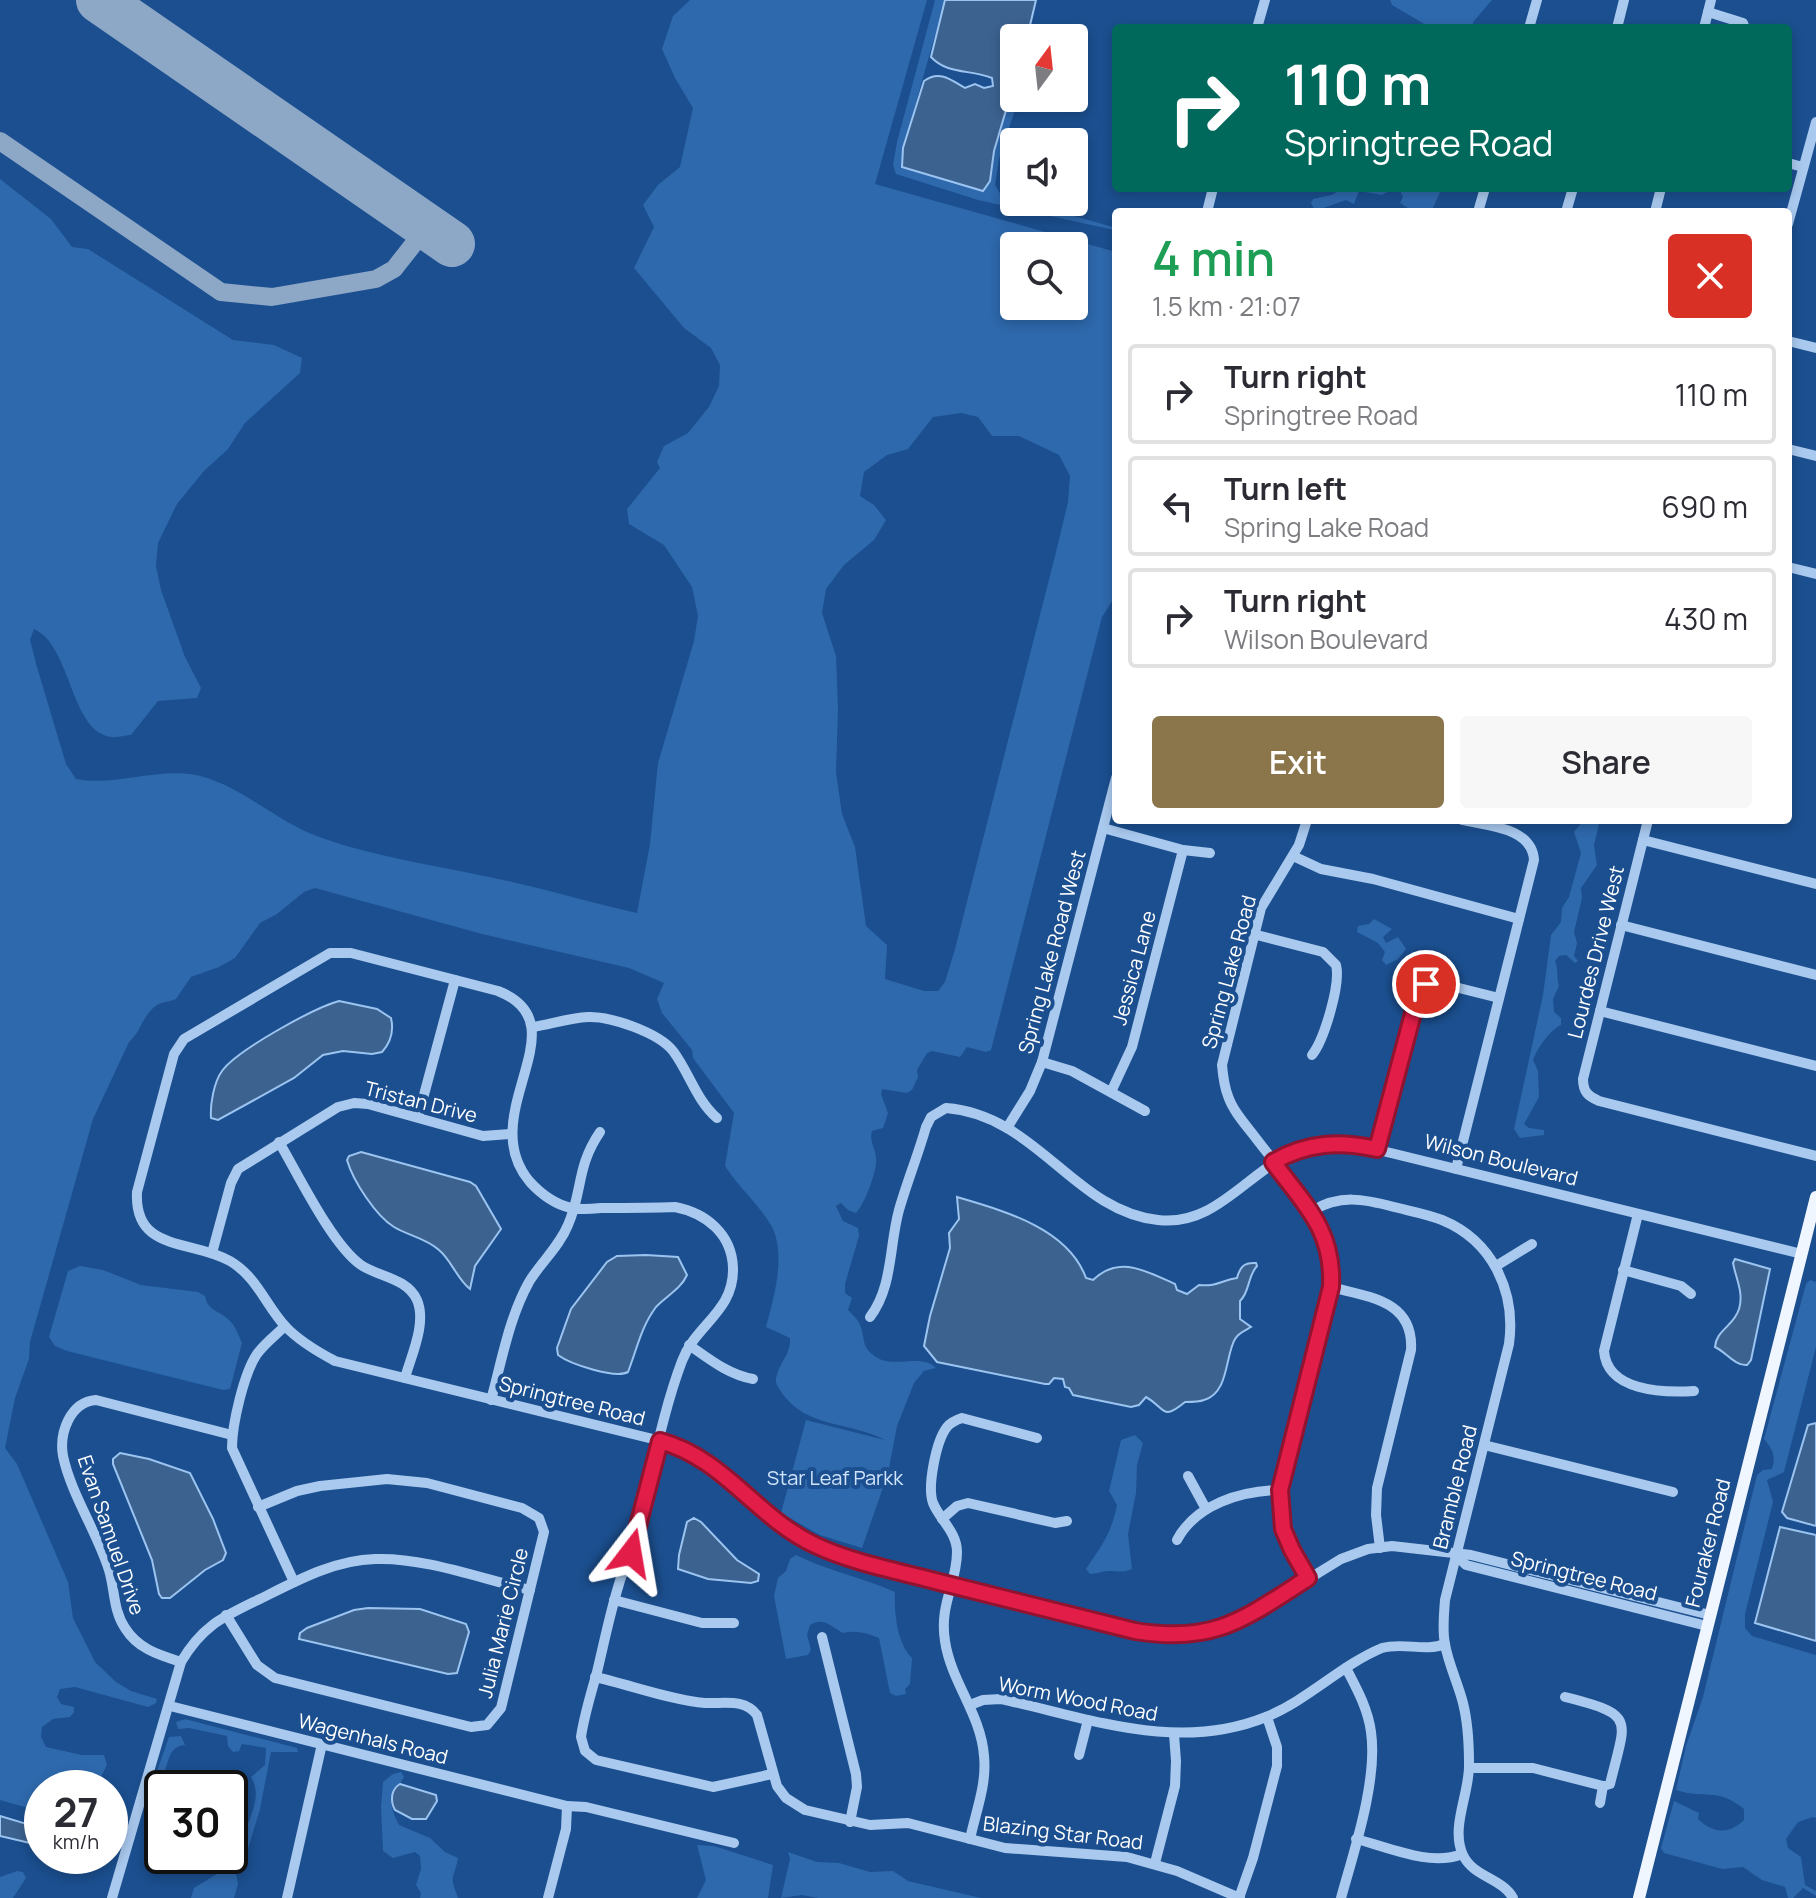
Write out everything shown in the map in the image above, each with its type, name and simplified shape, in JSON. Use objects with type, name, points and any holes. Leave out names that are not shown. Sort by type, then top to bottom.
[{"type":"main road","name":"Fouraker Road","points":[[1643,1897],[1816,1197]]},
{"type":"main road","name":"Wilson Boulevard","points":[[1802,1254],[1816,1258]]},
{"type":"street","points":[[1258,24],[1265,0]]},
{"type":"street","points":[[1530,24],[1537,0]]},
{"type":"street","points":[[1618,24],[1624,0]]},
{"type":"street","points":[[1705,24],[1711,0]]},
{"type":"street","points":[[1708,12],[1743,24]]},
{"type":"street","points":[[1792,209],[1816,122]]},
{"type":"street","points":[[1792,164],[1803,167]]},
{"type":"street","points":[[1792,342],[1816,348]]},
{"type":"street","points":[[1792,450],[1816,456]]},
{"type":"street","points":[[1792,568],[1816,574]]},
{"type":"street","name":"Spring Lake Road West","points":[[1007,1128],[1030,1091],[1042,1062],[1112,793]]},
{"type":"street","name":"Spring Lake Road","points":[[1305,824],[1293,856],[1264,900],[1222,1065],[1225,1087],[1233,1109],[1312,1211],[1327,1247],[1331,1287],[1280,1490],[1283,1529],[1308,1578]]},
{"type":"street","points":[[1456,1169],[1533,864],[1531,846],[1516,833],[1482,824]]},
{"type":"street","name":"Lourdes Drive West","points":[[1647,824],[1583,1079],[1586,1093],[1599,1101],[1816,1156]]},
{"type":"street","points":[[1103,828],[1183,850],[1210,853]]},
{"type":"street","points":[[1643,840],[1816,884]]},
{"type":"street","name":"Jessica Lane","points":[[1111,1092],[1132,1047],[1183,850]]},
{"type":"street","points":[[1293,856],[1321,869],[1373,879],[1519,919]]},
{"type":"street","points":[[1621,925],[1816,975]]},
{"type":"street","points":[[1253,934],[1323,952],[1336,965],[1338,980],[1321,1039],[1312,1055]]},
{"type":"street","name":"Springtree Road","points":[[455,980],[351,953],[330,953],[184,1039],[174,1054],[137,1192],[137,1212],[146,1228],[160,1239],[212,1253],[245,1271],[285,1326],[314,1350],[335,1361],[682,1448],[710,1464],[766,1514],[801,1538],[833,1552],[1135,1631],[1187,1636],[1208,1632],[1241,1620],[1349,1555],[1380,1548],[1411,1547],[1471,1555],[1709,1620]]},
{"type":"street","points":[[418,1117],[455,980],[515,998],[527,1012],[533,1027],[532,1044],[510,1134],[522,1173],[537,1190],[573,1209],[675,1207],[689,1210],[714,1224],[733,1264],[728,1298],[689,1345],[681,1362],[631,1553],[614,1600],[595,1677],[581,1737],[585,1751],[600,1761],[713,1787],[772,1774],[757,1715],[752,1708],[740,1704],[702,1703],[595,1677]]},
{"type":"street","points":[[1377,1149],[1419,991],[1426,984],[1435,982],[1499,998]]},
{"type":"street","points":[[1600,1011],[1816,1066]]},
{"type":"street","points":[[533,1027],[591,1017],[645,1030],[672,1050],[707,1110],[717,1118]]},
{"type":"street","points":[[1042,1062],[1072,1071],[1145,1111]]},
{"type":"street","name":"Tristan Drive","points":[[212,1253],[231,1183],[238,1169],[338,1107],[368,1104],[483,1136],[510,1134]]},
{"type":"street","name":"Wilson Boulevard","points":[[870,1317],[879,1307],[891,1263],[899,1210],[926,1127],[938,1111],[954,1109],[989,1119],[1034,1144],[1106,1203],[1128,1214],[1157,1220],[1185,1220],[1204,1214],[1273,1162],[1319,1144],[1341,1143],[1377,1149],[1802,1254]]},
{"type":"street","points":[[491,1400],[519,1302],[538,1268],[559,1241],[573,1209],[588,1150],[600,1132]]},
{"type":"street","points":[[279,1142],[342,1248],[360,1264],[408,1287],[417,1301],[420,1317],[405,1378]]},
{"type":"street","name":"Bramble Road","points":[[1312,1211],[1327,1202],[1360,1199],[1430,1216],[1463,1232],[1477,1243],[1496,1266],[1507,1295],[1511,1332],[1445,1600],[1445,1644],[1468,1731],[1470,1768],[1459,1829],[1462,1854]]},
{"type":"street","points":[[1638,1214],[1604,1351],[1609,1370],[1618,1379],[1639,1386],[1674,1392],[1694,1391]]},
{"type":"street","points":[[1496,1266],[1532,1244]]},
{"type":"street","points":[[1623,1270],[1681,1286],[1691,1294]]},
{"type":"street","points":[[1331,1287],[1392,1305],[1404,1320],[1411,1338],[1411,1350],[1377,1488],[1380,1548]]},
{"type":"street","points":[[285,1326],[255,1356],[232,1435],[234,1455],[294,1582]]},
{"type":"street","points":[[689,1345],[722,1368],[753,1379]]},
{"type":"street","name":"Evan Samuel Drive","points":[[181,1662],[154,1653],[138,1643],[125,1629],[116,1610],[109,1571],[64,1460],[64,1437],[76,1408],[84,1401],[96,1400],[232,1435]]},
{"type":"street","points":[[970,1839],[985,1769],[980,1727],[944,1640],[944,1605],[957,1552],[951,1531],[934,1506],[930,1485],[942,1438],[951,1423],[962,1418],[1037,1438]]},
{"type":"street","points":[[1484,1445],[1673,1492]]},
{"type":"street","points":[[1188,1476],[1206,1509]]},
{"type":"street","name":"Julia Marie Circle","points":[[226,1615],[257,1665],[275,1678],[471,1727],[481,1727],[492,1721],[501,1708],[544,1532],[539,1518],[522,1508],[427,1483],[387,1479],[320,1486],[258,1507]]},
{"type":"street","points":[[1177,1540],[1184,1527],[1206,1509],[1244,1495],[1280,1490]]},
{"type":"street","points":[[942,1519],[957,1506],[968,1503],[1055,1523],[1067,1521]]},
{"type":"street","points":[[112,1898],[181,1662],[201,1634],[226,1615],[322,1570],[374,1559],[407,1561],[530,1590]]},
{"type":"street","points":[[614,1600],[702,1623],[734,1623]]},
{"type":"street","points":[[822,1637],[856,1774],[857,1787],[850,1822]]},
{"type":"street","name":"Worm Wood Road","points":[[970,1705],[983,1700],[1001,1699],[1129,1730],[1174,1734],[1222,1729],[1267,1717],[1371,1653],[1389,1646],[1426,1648],[1445,1644]]},
{"type":"street","points":[[1341,1898],[1371,1775],[1373,1751],[1365,1705],[1346,1668]]},
{"type":"street","points":[[1470,1768],[1533,1768],[1603,1786],[1610,1784],[1622,1735],[1621,1721],[1601,1706],[1565,1697]]},
{"type":"street","name":"Wagenhals Road","points":[[170,1706],[567,1806],[586,1807],[734,1843]]},
{"type":"street","points":[[1239,1898],[1277,1766],[1277,1747],[1267,1717]]},
{"type":"street","points":[[1079,1755],[1088,1720]]},
{"type":"street","points":[[1155,1863],[1175,1786],[1174,1734]]},
{"type":"street","points":[[287,1898],[322,1744]]},
{"type":"street","name":"Blazing Star Road","points":[[772,1774],[786,1798],[805,1810],[850,1822],[870,1825],[908,1823],[1017,1849],[1105,1855],[1155,1863],[1239,1898]]},
{"type":"street","points":[[1600,1803],[1603,1786]]},
{"type":"street","points":[[548,1898],[566,1829],[567,1806]]},
{"type":"street","points":[[1356,1839],[1431,1858],[1462,1854],[1473,1868],[1508,1890],[1513,1898]]},
{"type":"green space","name":"Star Leaf Parkk","points":[[690,0],[927,0],[875,184],[1045,232],[1000,232],[1000,320],[1088,320],[1088,244],[1112,251],[1112,601],[1102,617],[991,1050],[986,1052],[967,1047],[960,1057],[932,1051],[927,1053],[917,1070],[918,1077],[912,1090],[907,1093],[882,1089],[888,1113],[883,1128],[872,1131],[876,1162],[870,1186],[856,1213],[841,1203],[836,1206],[843,1221],[858,1228],[859,1236],[845,1293],[852,1298],[848,1310],[859,1323],[868,1349],[883,1360],[923,1362],[936,1368],[924,1371],[914,1383],[897,1426],[888,1473],[862,1548],[820,1535],[781,1513],[806,1420],[885,1440],[802,1412],[790,1403],[777,1385],[777,1374],[789,1349],[790,1338],[766,1327],[778,1274],[775,1233],[725,1166],[734,1113],[693,1058],[692,1050],[662,1013],[657,999],[664,983],[629,968],[482,934],[315,888],[304,892],[277,914],[260,923],[235,958],[191,977],[176,999],[152,1009],[129,1042],[93,1119],[30,1342],[29,1359],[15,1398],[5,1448],[17,1464],[68,1582],[73,1618],[95,1662],[116,1682],[131,1691],[157,1699],[148,1707],[75,1687],[60,1689],[57,1697],[61,1704],[74,1707],[74,1712],[70,1717],[53,1719],[42,1727],[41,1737],[46,1747],[82,1755],[104,1755],[107,1765],[104,1770],[24,1770],[24,1807],[0,1800],[0,179],[51,219],[72,247],[88,249],[233,340],[274,345],[302,358],[300,373],[245,423],[228,449],[204,471],[177,504],[158,543],[156,566],[161,590],[185,657],[201,688],[197,698],[158,701],[131,735],[112,737],[98,732],[79,706],[56,652],[47,638],[34,629],[30,640],[37,667],[66,764],[76,779],[92,781],[173,773],[204,777],[235,790],[307,832],[342,845],[637,913],[650,844],[658,763],[694,641],[698,616],[692,587],[664,545],[629,524],[627,509],[660,468],[657,462],[664,446],[688,433],[709,407],[719,386],[720,365],[711,348],[684,328],[634,268],[654,227],[643,205],[658,185],[680,167],[693,108],[662,49],[673,16]],"holes":[[[961,413],[978,417],[992,436],[1019,436],[1059,455],[1070,476],[1068,502],[955,949],[945,982],[938,991],[924,991],[885,979],[887,945],[866,926],[855,847],[842,814],[836,772],[836,656],[822,613],[826,589],[844,565],[874,540],[886,520],[874,505],[860,496],[864,472],[887,455],[908,449],[933,417]]]},
{"type":"green space","points":[[935,0],[945,0],[903,148],[902,167],[983,190],[990,181],[1000,131],[995,185],[1000,193],[1000,205],[896,174],[893,165]]},
{"type":"green space","points":[[1390,0],[1492,0],[1473,24],[1424,24],[1392,5]]},
{"type":"green space","points":[[1005,112],[1014,112],[1009,128],[1001,128]]},
{"type":"green space","points":[[1337,192],[1359,192],[1354,204],[1346,200],[1314,208],[1313,199]]},
{"type":"green space","points":[[1401,192],[1440,192],[1433,208],[1408,208],[1400,203],[1403,197]]},
{"type":"green space","points":[[1051,216],[1074,216],[1112,227],[1112,230]]},
{"type":"green space","points":[[1581,824],[1599,824],[1594,845],[1597,865],[1581,888],[1582,898],[1574,932],[1577,943],[1574,956],[1578,961],[1575,963],[1566,955],[1559,956],[1555,961],[1559,986],[1553,999],[1554,1012],[1561,1018],[1561,1025],[1544,1040],[1533,1060],[1538,1071],[1539,1097],[1524,1124],[1544,1130],[1544,1135],[1520,1138],[1514,1129],[1543,995],[1551,935],[1561,922],[1562,908],[1569,897],[1581,853],[1574,832]]},
{"type":"green space","points":[[1374,919],[1392,929],[1383,937],[1386,943],[1398,937],[1406,949],[1398,959],[1386,965],[1382,960],[1385,952],[1378,943],[1357,932],[1358,926],[1369,924]]},
{"type":"green space","points":[[80,1266],[103,1270],[141,1285],[198,1292],[205,1296],[211,1307],[233,1324],[242,1343],[230,1389],[223,1390],[55,1346],[49,1337],[68,1271]]},
{"type":"green space","points":[[1810,1280],[1816,1282],[1816,1347],[1784,1472],[1767,1480],[1773,1502],[1745,1614],[1745,1628],[1752,1636],[1816,1655],[1816,1818],[1798,1822],[1786,1839],[1788,1848],[1801,1857],[1805,1885],[1816,1891],[1816,1896],[1803,1888],[1793,1898],[1788,1898],[1785,1887],[1762,1880],[1743,1867],[1722,1869],[1664,1853],[1661,1848],[1674,1801],[1699,1813],[1698,1819],[1715,1830],[1733,1828],[1744,1820],[1744,1809],[1725,1798],[1676,1790],[1686,1746],[1703,1697],[1757,1475],[1763,1470],[1772,1469],[1773,1453],[1764,1439],[1806,1284]]},
{"type":"green space","points":[[1135,1435],[1143,1443],[1128,1534],[1132,1569],[1090,1574],[1086,1569],[1109,1532],[1115,1515],[1117,1505],[1109,1491],[1121,1440]]},
{"type":"green space","points":[[796,1555],[895,1592],[900,1636],[912,1658],[906,1694],[896,1696],[890,1693],[879,1638],[870,1635],[843,1633],[827,1623],[815,1623],[810,1625],[807,1635],[811,1650],[808,1655],[786,1659],[774,1596],[778,1578]]},
{"type":"green space","points":[[185,1719],[297,1748],[298,1752],[271,1752],[260,1809],[248,1849],[248,1824],[256,1795],[251,1777],[265,1765],[266,1748],[242,1744],[239,1751],[233,1752],[228,1746],[227,1736],[189,1728],[178,1729],[176,1722]]},
{"type":"green space","points":[[181,1736],[185,1745],[173,1751],[165,1770],[157,1770],[169,1737]]},
{"type":"green space","points":[[401,1772],[404,1777],[392,1799],[399,1825],[430,1838],[445,1852],[458,1858],[453,1881],[458,1898],[420,1898],[421,1893],[416,1885],[421,1869],[420,1856],[415,1852],[393,1858],[383,1851],[383,1782]]},
{"type":"green space","points":[[697,1845],[714,1846],[773,1865],[768,1898],[697,1898],[706,1880]]},
{"type":"green space","points":[[788,1852],[817,1862],[839,1863],[870,1872],[893,1871],[908,1881],[981,1898],[818,1898],[802,1895],[781,1898],[790,1859]]},
{"type":"green space","points":[[17,1871],[23,1872],[26,1878],[13,1898],[0,1898],[0,1877]]},
{"type":"green space","points":[[217,1874],[236,1874],[238,1884],[234,1898],[191,1898],[194,1888]]},
{"type":"shaded area","points":[[945,0],[1036,0],[1030,24],[1000,24],[1000,112],[1005,112],[994,151],[990,181],[983,191],[902,167],[903,148],[924,81],[940,76],[965,88],[975,84],[984,88],[993,86],[992,78],[945,67],[931,57]]},
{"type":"shaded area","points":[[339,1001],[377,1009],[391,1018],[391,1036],[382,1052],[343,1051],[323,1055],[294,1078],[218,1120],[211,1118],[217,1081],[230,1062],[277,1031]]},
{"type":"shaded area","points":[[361,1152],[476,1186],[501,1229],[475,1266],[470,1289],[439,1250],[394,1227],[373,1207],[354,1178],[347,1160],[349,1156]]},
{"type":"shaded area","points":[[957,1197],[1014,1216],[1050,1234],[1065,1246],[1086,1278],[1093,1280],[1113,1268],[1134,1268],[1175,1284],[1177,1290],[1187,1294],[1199,1285],[1237,1278],[1243,1266],[1256,1263],[1240,1301],[1240,1319],[1251,1327],[1235,1339],[1218,1390],[1204,1400],[1185,1402],[1167,1412],[1146,1397],[1139,1405],[1131,1407],[1073,1395],[1065,1387],[1063,1379],[1054,1378],[1045,1384],[937,1362],[924,1346],[950,1248],[949,1233],[959,1219]]},
{"type":"shaded area","points":[[617,1256],[678,1257],[687,1275],[651,1315],[628,1372],[613,1374],[593,1370],[558,1355],[557,1348],[571,1309],[607,1262]]},
{"type":"shaded area","points":[[1735,1259],[1770,1269],[1751,1360],[1747,1365],[1738,1363],[1715,1347],[1718,1336],[1739,1309],[1741,1297],[1733,1263]]},
{"type":"shaded area","points":[[1816,1423],[1816,1526],[1787,1518],[1782,1512],[1808,1425]]},
{"type":"shaded area","points":[[120,1453],[190,1473],[226,1553],[223,1560],[170,1598],[162,1598],[159,1594],[152,1560],[113,1464],[113,1459]]},
{"type":"shaded area","points":[[694,1518],[737,1560],[759,1574],[758,1581],[708,1579],[678,1569],[687,1522]]},
{"type":"shaded area","points":[[1780,1527],[1816,1535],[1816,1641],[1755,1623]]},
{"type":"shaded area","points":[[420,1609],[466,1624],[469,1632],[457,1673],[448,1674],[299,1639],[300,1633],[307,1628],[354,1610]]},
{"type":"shaded area","points":[[400,1784],[436,1795],[437,1801],[426,1819],[412,1819],[395,1810],[392,1796]]},
{"type":"shaded area","points":[[0,1816],[24,1823],[24,1842],[0,1836]]},
{"type":"taxiway","points":[[0,141],[221,292],[272,297],[376,279],[394,269],[427,227]]},
{"type":"runway","points":[[99,0],[452,244]]},
{"type":"route","points":[[631,1553],[660,1441],[692,1453],[710,1464],[782,1527],[820,1547],[896,1571],[1135,1631],[1187,1636],[1208,1632],[1241,1620],[1308,1578],[1283,1529],[1279,1498],[1282,1475],[1331,1287],[1330,1265],[1323,1232],[1312,1211],[1273,1162],[1319,1144],[1341,1143],[1377,1149],[1419,991],[1426,984]]}]
